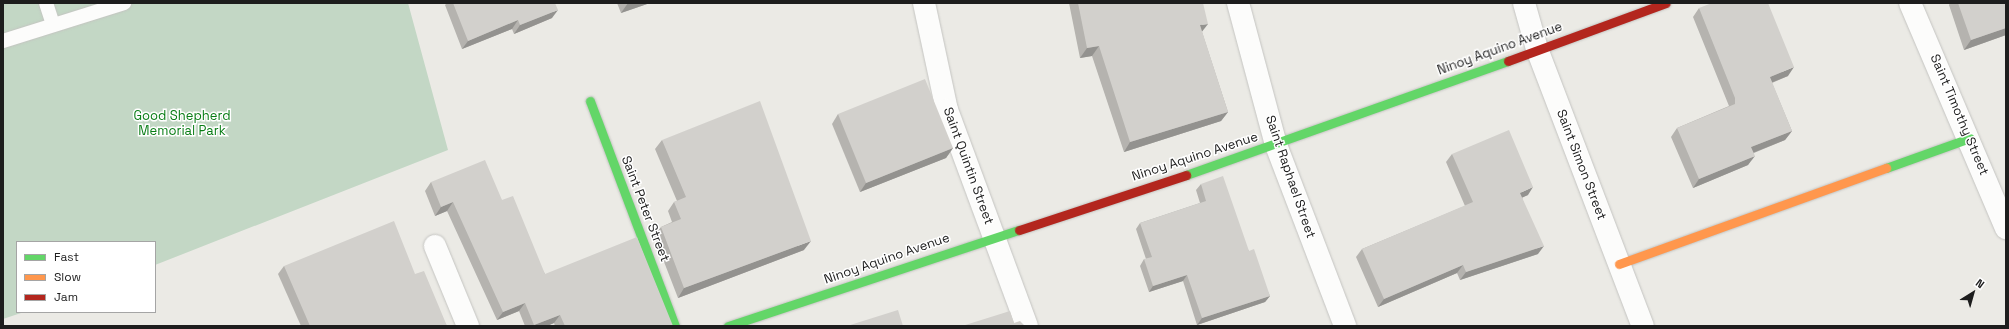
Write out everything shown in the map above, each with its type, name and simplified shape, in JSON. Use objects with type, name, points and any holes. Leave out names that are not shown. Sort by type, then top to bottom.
[{"type":"street","name":"Saint Quintin Street","points":[[924,3],[947,110],[1027,326]]},
{"type":"street","name":"Saint Raphael Street","points":[[1238,3],[1276,144],[1345,326]]},
{"type":"street","name":"Saint Simon Street","points":[[1524,3],[1537,49],[1643,326]]},
{"type":"street","name":"Ninoy Aquino Avenue","points":[[728,326],[1276,144],[1666,3]]},
{"type":"street","name":"Saint Timothy Street","points":[[1910,3],[1970,138],[2006,228]]},
{"type":"street","name":"Saint Peter Street","points":[[590,101],[676,326]]},
{"type":"street","points":[[1619,264],[1970,138]]},
{"type":"street","points":[[435,246],[468,326]]},
{"type":"lane","points":[[46,3],[52,25]]},
{"type":"lane","points":[[3,41],[124,3]]},
{"type":"green space","name":"Good Shepherd Memorial Park","points":[[3,3],[408,3],[448,150],[156,265],[156,241],[16,241],[16,313],[21,313],[3,319]]},
{"type":"building","points":[[453,3],[555,3],[558,10],[520,25],[518,20],[468,41]]},
{"type":"building","points":[[1078,3],[1203,3],[1208,24],[1200,25],[1228,112],[1130,142],[1099,46],[1087,48]]},
{"type":"building","points":[[1712,3],[1768,3],[1794,67],[1770,77],[1792,131],[1751,147],[1755,156],[1699,179],[1677,128],[1735,104],[1735,98],[1699,8]]},
{"type":"building","points":[[1958,3],[2006,3],[2006,28],[1971,40]]},
{"type":"building","points":[[925,79],[953,148],[866,183],[838,114]]},
{"type":"building","points":[[760,101],[811,241],[684,288],[661,227],[681,219],[674,202],[686,197],[662,140]]},
{"type":"building","points":[[1509,130],[1533,187],[1520,193],[1544,246],[1466,272],[1463,265],[1384,299],[1362,249],[1473,202],[1452,154]]},
{"type":"building","points":[[485,160],[502,200],[513,196],[545,274],[637,237],[673,326],[565,326],[560,315],[534,325],[525,303],[503,312],[453,202],[441,207],[431,182]]},
{"type":"building","points":[[1223,176],[1249,251],[1254,249],[1270,296],[1202,318],[1187,275],[1153,286],[1144,259],[1152,257],[1140,223],[1206,201],[1201,184]]},
{"type":"building","points":[[394,221],[415,274],[424,271],[447,326],[310,326],[284,266]]},
{"type":"building","points":[[898,310],[903,326],[847,326]]},
{"type":"building","points":[[1010,311],[1014,323],[1020,321],[1025,326],[962,326]]},
{"type":"traffic: fast","points":[[1186,175],[1508,61]]},
{"type":"traffic: fast","points":[[590,101],[675,326]]},
{"type":"traffic: fast","points":[[1886,168],[1970,138]]},
{"type":"traffic: fast","points":[[728,326],[1019,230]]},
{"type":"traffic: slow","points":[[1619,264],[1886,168]]},
{"type":"traffic: jam","points":[[1508,61],[1666,3]]},
{"type":"traffic: jam","points":[[1019,230],[1186,175]]}]
